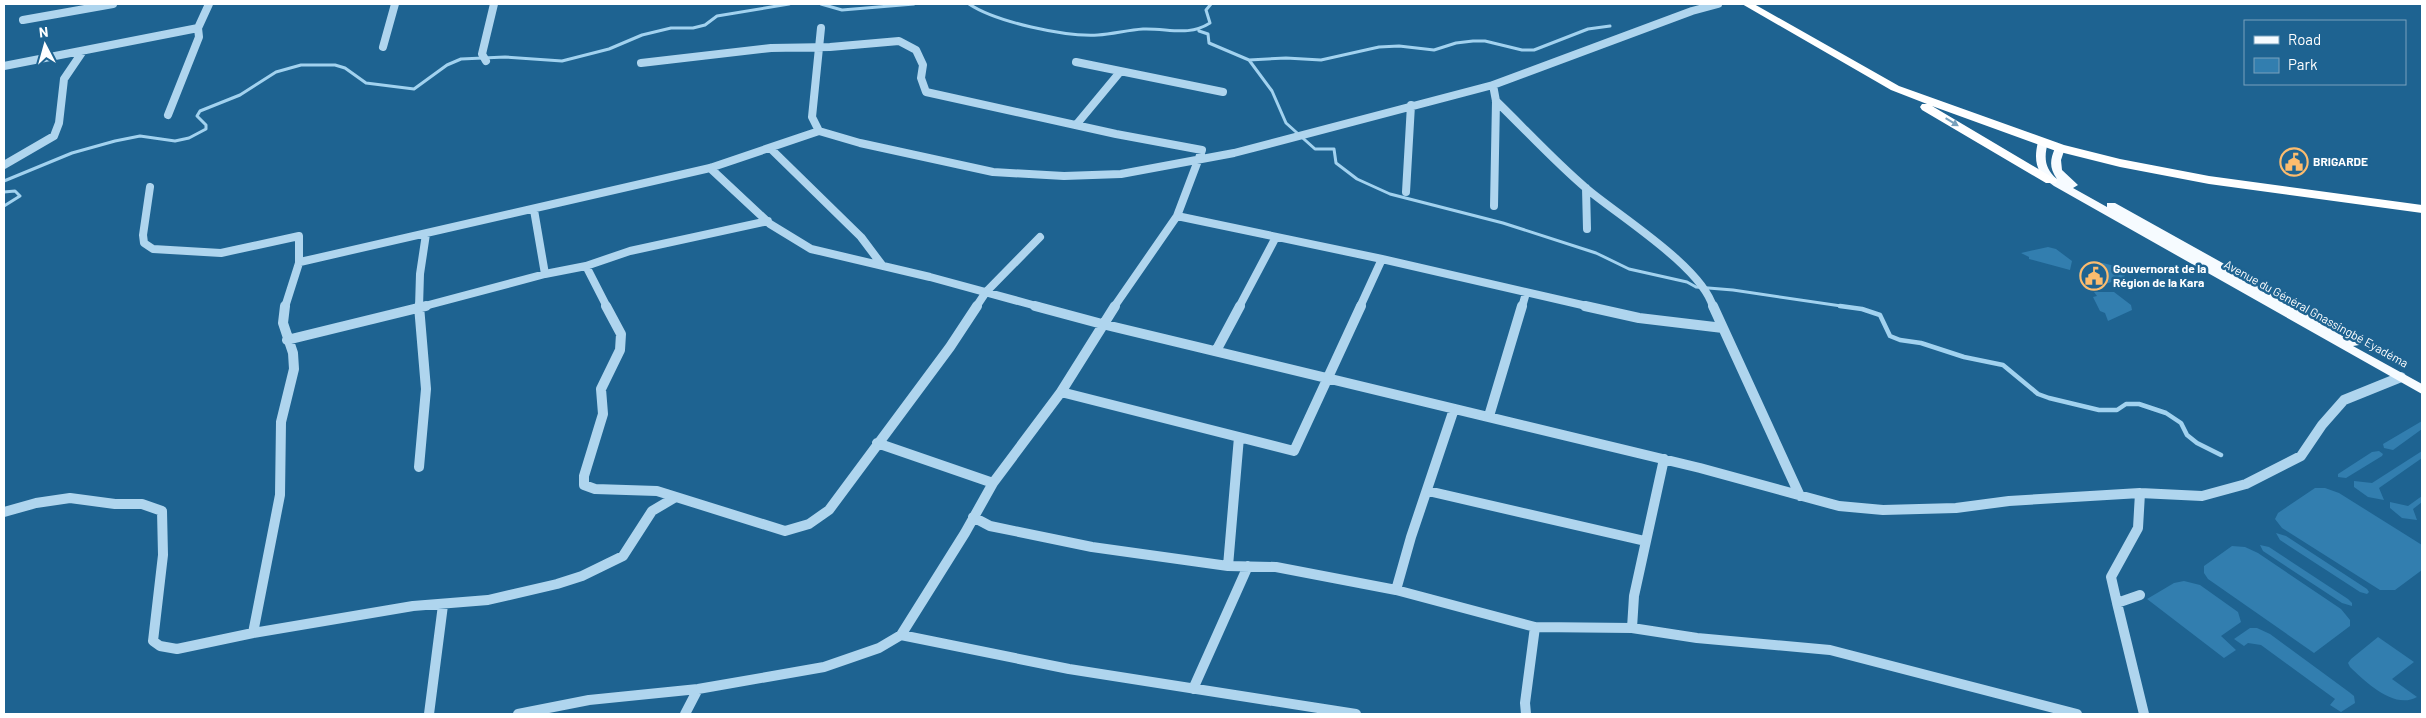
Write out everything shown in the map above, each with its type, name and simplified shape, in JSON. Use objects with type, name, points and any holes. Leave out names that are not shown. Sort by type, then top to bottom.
[{"type":"highway","points":[[1747,4],[2051,180]]},
{"type":"highway","points":[[1895,88],[2060,148],[2120,163],[2201,178],[2422,209]]},
{"type":"main road","name":"Avenue du Général Gnassingbé Eyadéma","points":[[2043,142],[2038,159],[2042,170],[2051,180],[2422,390]]},
{"type":"main road","name":"Avenue du Général Gnassingbé Eyadéma","points":[[2060,148],[2054,162],[2056,170],[2062,177],[2422,380]]},
{"type":"main road","points":[[2181,255],[2194,251]]},
{"type":"street","points":[[23,20],[113,4]]},
{"type":"street","points":[[168,115],[199,37],[198,28],[209,4]]},
{"type":"street","points":[[383,47],[395,4]]},
{"type":"street","points":[[486,62],[482,54],[494,4]]},
{"type":"street","points":[[300,262],[534,210],[710,168],[772,149],[819,131],[888,149],[993,172],[1064,176],[1121,174],[1199,161],[1494,85],[1692,11],[1718,4]]},
{"type":"street","points":[[4,66],[198,28]]},
{"type":"street","points":[[819,131],[812,117],[821,28]]},
{"type":"street","points":[[518,714],[589,700],[698,690],[824,667],[879,648],[901,635],[993,483],[1062,392],[1102,324],[1176,216],[1202,150],[926,92],[921,78],[923,65],[916,50],[899,42],[819,48],[771,48],[641,63]]},
{"type":"street","points":[[4,165],[54,136],[59,123],[64,79],[83,51]]},
{"type":"street","points":[[1076,62],[1223,92]]},
{"type":"street","points":[[1076,125],[1120,72]]},
{"type":"street","points":[[1494,85],[1496,101],[1494,206]]},
{"type":"street","points":[[1496,101],[1586,188],[1653,239],[1704,288],[1800,496]]},
{"type":"street","points":[[1406,192],[1411,105]]},
{"type":"street","points":[[772,149],[824,203],[861,237],[882,265]]},
{"type":"street","points":[[710,168],[768,221],[795,241],[811,249],[882,265],[1102,324],[1489,416],[1549,433],[1664,459],[1839,506],[1883,510],[1956,508],[2009,501],[2140,492],[2202,496],[2246,484],[2301,456],[2322,425],[2344,400],[2401,377]]},
{"type":"street","points":[[150,187],[143,235],[144,243],[153,249],[161,251],[221,253],[299,236],[300,262],[289,290],[283,318],[287,340],[294,358],[293,380],[285,399],[282,424],[279,475],[280,495],[253,633]]},
{"type":"street","points":[[1586,188],[1587,229]]},
{"type":"street","points":[[534,210],[545,274]]},
{"type":"street","points":[[1176,216],[1382,259],[1639,318],[1723,328]]},
{"type":"street","points":[[287,340],[545,274],[586,266],[630,251],[768,221]]},
{"type":"street","points":[[419,467],[426,389],[419,307],[420,274],[426,234]]},
{"type":"street","points":[[586,266],[621,334],[620,350],[601,389],[603,414],[584,476],[584,485],[595,489],[657,491],[674,498],[785,531],[801,528],[815,522],[829,510],[950,347],[986,292],[1040,237]]},
{"type":"street","points":[[1216,351],[1276,237]]},
{"type":"street","points":[[1062,392],[1294,451],[1330,378],[1355,316],[1382,259]]},
{"type":"street","points":[[1489,416],[1526,293]]},
{"type":"street","points":[[1396,590],[1411,537],[1428,491],[1454,408]]},
{"type":"street","points":[[1228,566],[1239,437]]},
{"type":"street","points":[[877,443],[993,483]]},
{"type":"street","points":[[1632,628],[1634,596],[1664,459]]},
{"type":"street","points":[[1428,491],[1645,541]]},
{"type":"street","points":[[2140,492],[2138,528],[2111,578],[2144,714]]},
{"type":"street","points":[[4,512],[36,502],[70,498],[115,504],[142,504],[162,511],[163,555],[153,641],[160,646],[177,649],[253,633],[413,606],[488,600],[557,584],[582,576],[623,556],[652,511],[674,498]]},
{"type":"street","points":[[973,517],[990,526],[1051,539],[1228,566],[1276,567],[1396,590],[1535,627],[1632,628],[1697,638],[1771,643],[1830,650],[2077,714]]},
{"type":"street","points":[[1193,689],[1248,566]]},
{"type":"street","points":[[2116,603],[2140,595]]},
{"type":"street","points":[[429,714],[443,605]]},
{"type":"street","points":[[1526,714],[1525,703],[1535,627]]},
{"type":"street","points":[[901,635],[1069,669],[1356,714]]},
{"type":"street","points":[[685,714],[698,690]]},
{"type":"green space","points":[[2048,247],[2056,249],[2072,261],[2070,270],[2029,259],[2029,257],[2021,253]]},
{"type":"green space","points":[[2092,263],[2103,263],[2122,268],[2125,274],[2124,278],[2102,285],[2082,280],[2079,275],[2080,269]]},
{"type":"green space","points":[[2094,292],[2114,292],[2131,305],[2132,310],[2108,321],[2105,313],[2100,311],[2093,297],[2097,296]]},
{"type":"green space","points":[[2422,421],[2422,429],[2393,450],[2384,448],[2383,444]]},
{"type":"green space","points":[[2379,451],[2383,454],[2382,456],[2346,478],[2338,477],[2338,474],[2372,452]]},
{"type":"green space","points":[[2422,451],[2422,458],[2379,488],[2384,500],[2368,497],[2354,487],[2354,481],[2372,483]]},
{"type":"green space","points":[[2315,488],[2325,488],[2339,493],[2422,545],[2422,570],[2395,590],[2380,590],[2282,528],[2275,519],[2278,513]]},
{"type":"green space","points":[[2422,496],[2422,502],[2413,509],[2417,520],[2402,518],[2390,508],[2390,502],[2408,506]]},
{"type":"green space","points":[[2276,533],[2286,536],[2369,592],[2367,594],[2360,592],[2280,540]]},
{"type":"green space","points":[[2260,545],[2269,547],[2348,599],[2352,606],[2342,603],[2263,551]]},
{"type":"green space","points":[[2232,546],[2245,547],[2258,553],[2341,609],[2350,620],[2350,626],[2314,653],[2208,579],[2204,573],[2204,566]]},
{"type":"green space","points":[[2184,581],[2200,585],[2238,612],[2241,622],[2221,636],[2236,650],[2224,658],[2147,599],[2174,583]]},
{"type":"green space","points":[[2250,628],[2257,628],[2270,634],[2354,696],[2355,703],[2341,712],[2330,705],[2335,699],[2261,645],[2248,643],[2244,646],[2234,639]]},
{"type":"green space","points":[[2378,637],[2414,662],[2392,679],[2417,697],[2399,700],[2390,697],[2372,687],[2350,667],[2348,663],[2351,659]]},
{"type":"waterway","points":[[4,181],[72,153],[115,141],[140,136],[175,141],[189,138],[206,129],[206,125],[197,116],[200,111],[240,95],[276,72],[301,65],[335,65],[345,68],[366,83],[414,89],[447,65],[461,59],[505,57],[562,61],[609,49],[642,35],[671,28],[693,28],[705,25],[717,16],[789,4]]},
{"type":"waterway","points":[[821,4],[842,10],[914,4]]},
{"type":"waterway","points":[[969,4],[996,17],[1031,27],[1084,35],[1143,29],[1194,30],[1210,23],[1206,10],[1211,4]]},
{"type":"waterway","points":[[1249,60],[1286,58],[1321,60],[1379,47],[1399,46],[1434,50],[1456,43],[1473,41],[1485,41],[1522,50],[1534,50],[1588,29],[1610,26]]},
{"type":"waterway","points":[[1199,31],[1208,34],[1209,43],[1249,60]]},
{"type":"waterway","points":[[1249,60],[1272,91],[1286,123],[1315,149],[1334,149],[1336,163],[1357,179],[1390,194],[1503,223],[1596,253],[1629,269],[1687,282],[1696,287],[1733,290],[1848,307]]},
{"type":"waterway","points":[[4,192],[15,191],[20,196],[4,206]]},
{"type":"waterway","points":[[1840,306],[1862,309],[1880,315],[1890,336],[1900,340],[1921,343],[1964,357],[2003,365],[2038,394],[2049,398],[2099,410],[2117,410],[2126,404],[2139,404],[2166,413],[2181,423],[2187,435],[2197,443],[2221,455]]},
{"type":"place","name":"BRIGARDE","points":[[2294,162]]},
{"type":"place","name":"Gouvernorat de la Région de la Kara","points":[[2094,276]]}]
